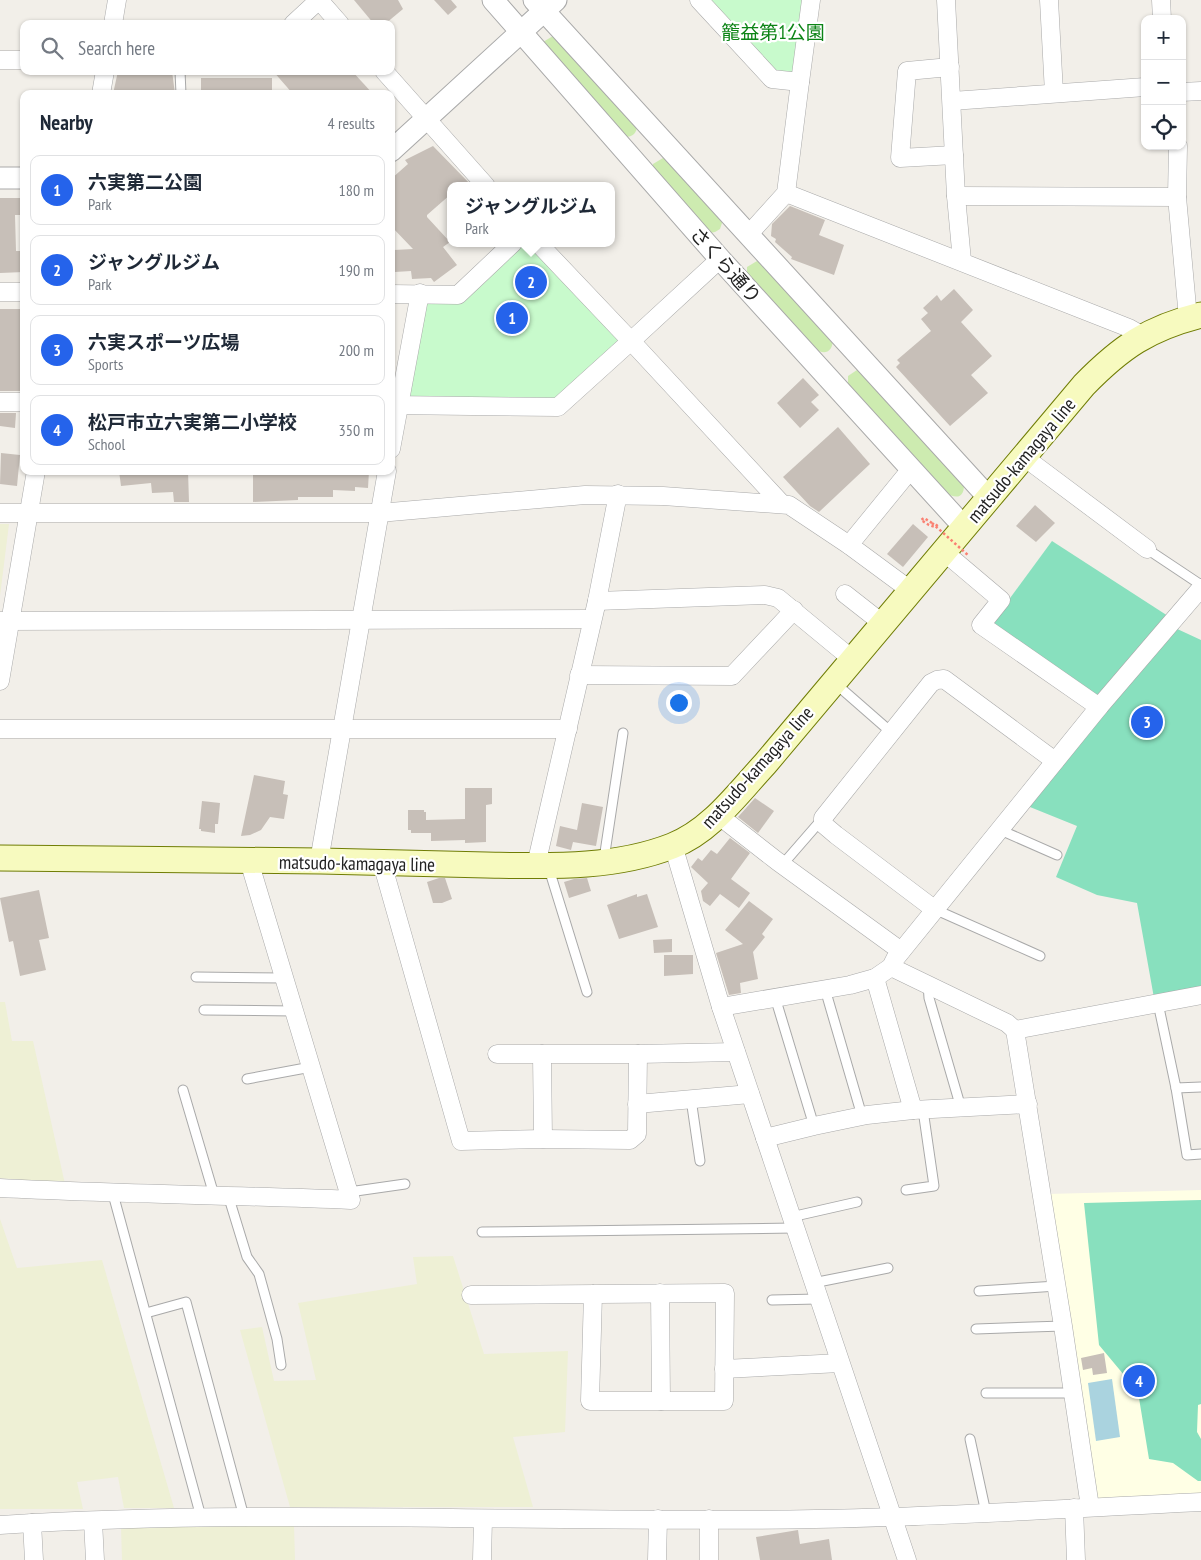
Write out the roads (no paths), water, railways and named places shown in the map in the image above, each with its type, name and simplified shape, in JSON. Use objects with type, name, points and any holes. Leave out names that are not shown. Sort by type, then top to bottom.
[{"type":"main road","name":"matsudo-kamagaya line","points":[[0,858],[319,861],[542,866],[603,862],[645,854],[673,845],[696,833],[718,815],[764,764],[1084,385],[1125,347],[1164,326],[1194,317]]},
{"type":"street","points":[[114,20],[117,0]]},
{"type":"street","points":[[296,20],[319,0],[336,20]]},
{"type":"street","name":"さくら通り","points":[[493,0],[720,259],[964,527]]},
{"type":"street","points":[[700,0],[772,78],[800,82]]},
{"type":"street","points":[[749,234],[786,193],[811,0]]},
{"type":"street","points":[[946,0],[956,196],[962,261]]},
{"type":"street","points":[[1049,0],[1054,93]]},
{"type":"street","points":[[1161,0],[1162,15]]},
{"type":"street","points":[[395,147],[522,32],[545,4]]},
{"type":"street","name":"さくら通り","points":[[545,4],[749,234],[989,498]]},
{"type":"street","points":[[0,60],[20,60]]},
{"type":"street","points":[[950,67],[907,71],[900,158],[954,155]]},
{"type":"street","points":[[102,90],[104,75]]},
{"type":"street","points":[[388,75],[482,182]]},
{"type":"street","points":[[952,102],[1141,87]]},
{"type":"street","points":[[1186,92],[1201,91]]},
{"type":"street","points":[[1178,150],[1177,197],[1194,317]]},
{"type":"street","points":[[0,178],[20,178]]},
{"type":"street","points":[[786,193],[962,261],[1129,328],[1143,336]]},
{"type":"street","points":[[956,196],[1177,197]]},
{"type":"street","points":[[395,294],[458,294],[509,247]]},
{"type":"street","points":[[542,247],[782,504]]},
{"type":"street","points":[[420,293],[395,405],[558,407],[632,342],[720,259]]},
{"type":"street","points":[[0,292],[20,292]]},
{"type":"street","points":[[0,402],[20,402]]},
{"type":"street","points":[[1024,457],[1147,549]]},
{"type":"street","points":[[849,545],[911,469]]},
{"type":"street","points":[[0,681],[5,621],[29,513],[35,475]]},
{"type":"street","points":[[319,861],[386,475]]},
{"type":"street","points":[[542,866],[579,675],[618,494]]},
{"type":"street","points":[[0,513],[379,513],[618,494],[782,504],[789,505],[849,545],[910,590]]},
{"type":"street","points":[[944,551],[1002,600],[982,625],[1099,707]]},
{"type":"street","points":[[722,1007],[850,985],[875,978],[891,967],[901,951],[998,829],[1201,588]]},
{"type":"street","points":[[845,594],[882,623]]},
{"type":"street","points":[[596,601],[765,595],[778,598],[852,659]]},
{"type":"street","points":[[579,675],[732,676],[794,610]]},
{"type":"street","points":[[5,621],[592,619]]},
{"type":"street","points":[[934,909],[836,836],[823,824],[823,818],[931,683],[944,679],[1055,761]]},
{"type":"street","points":[[0,729],[568,729]]},
{"type":"street","points":[[718,815],[901,951]]},
{"type":"street","points":[[673,845],[736,1052],[906,1560]]},
{"type":"street","points":[[0,1188],[113,1194],[221,1195],[351,1200],[249,861]]},
{"type":"street","points":[[382,863],[461,1141],[543,1139],[630,1140],[638,1134],[638,1054]]},
{"type":"street","points":[[891,967],[1007,1023],[1015,1030],[1073,1393],[1082,1508],[1076,1560]]},
{"type":"street","points":[[875,978],[918,1110]]},
{"type":"street","points":[[1015,1030],[1201,995]]},
{"type":"street","points":[[497,1054],[736,1052]]},
{"type":"street","points":[[542,1054],[543,1139]]},
{"type":"street","points":[[638,1104],[750,1094]]},
{"type":"street","points":[[765,1138],[862,1116],[918,1110],[1028,1104]]},
{"type":"street","points":[[471,1295],[660,1293],[725,1293],[724,1401],[590,1401],[593,1294]]},
{"type":"street","points":[[660,1293],[661,1401]]},
{"type":"street","points":[[724,1369],[840,1363]]},
{"type":"street","points":[[0,1525],[201,1517],[815,1519],[1201,1502]]},
{"type":"street","points":[[482,1560],[483,1519]]},
{"type":"street","points":[[658,1519],[658,1560]]},
{"type":"street","points":[[709,1519],[709,1560]]},
{"type":"street","points":[[93,1521],[95,1560]]},
{"type":"street","points":[[32,1523],[34,1560]]},
{"type":"lane","points":[[180,75],[181,90]]},
{"type":"lane","points":[[1147,549],[1201,588]]},
{"type":"lane","points":[[833,682],[892,733]]},
{"type":"lane","points":[[603,862],[623,733]]},
{"type":"lane","points":[[782,864],[823,818]]},
{"type":"lane","points":[[998,829],[1057,855]]},
{"type":"lane","points":[[542,866],[586,992]]},
{"type":"lane","points":[[934,909],[1040,956]]},
{"type":"lane","points":[[196,977],[284,978]]},
{"type":"lane","points":[[928,984],[929,998],[962,1108]]},
{"type":"lane","points":[[825,989],[862,1116]]},
{"type":"lane","points":[[775,997],[814,1126]]},
{"type":"lane","points":[[1158,1003],[1176,1088],[1187,1155],[1201,1154]]},
{"type":"lane","points":[[204,1010],[294,1011]]},
{"type":"lane","points":[[247,1079],[311,1067]]},
{"type":"lane","points":[[1176,1088],[1201,1087]]},
{"type":"lane","points":[[183,1090],[221,1195],[247,1257],[259,1274],[277,1340],[281,1365]]},
{"type":"lane","points":[[691,1099],[700,1161]]},
{"type":"lane","points":[[906,1190],[934,1186],[918,1110]]},
{"type":"lane","points":[[348,1192],[405,1184]]},
{"type":"lane","points":[[113,1194],[201,1517]]},
{"type":"lane","points":[[482,1232],[793,1222],[857,1202]]},
{"type":"lane","points":[[772,1300],[816,1291],[888,1268]]},
{"type":"lane","points":[[979,1291],[1057,1286]]},
{"type":"lane","points":[[146,1314],[186,1302],[244,1517]]},
{"type":"lane","points":[[976,1329],[1063,1326]]},
{"type":"lane","points":[[986,1393],[1073,1393]]},
{"type":"lane","points":[[970,1439],[986,1512]]},
{"type":"water","points":[[1112,1379],[1120,1437],[1096,1441],[1088,1383]]},
{"type":"place","name":"ジャングルジム","points":[[531,282]]},
{"type":"place","name":"六実第二公園","points":[[512,318]]},
{"type":"place","name":"六実スポーツ広場","points":[[1147,722]]},
{"type":"place","name":"松戸市立六実第二小学校","points":[[1139,1381]]},
{"type":"park label","name":"籠益第1公園","points":[[773,32]]}]
